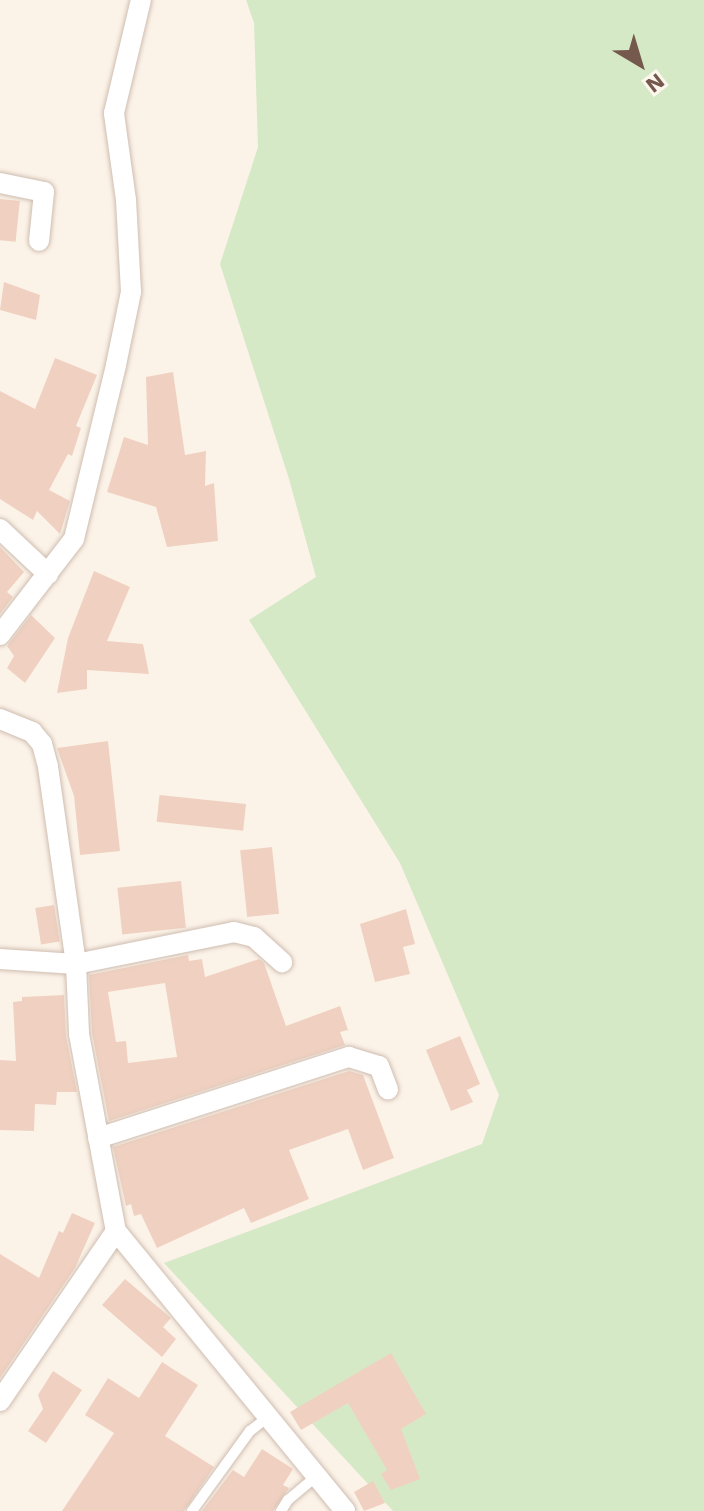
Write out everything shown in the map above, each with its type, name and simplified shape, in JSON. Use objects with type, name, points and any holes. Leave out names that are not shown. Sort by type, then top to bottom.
[{"type":"street","points":[[0,635],[74,539],[131,292],[126,200],[114,113],[141,0]]},
{"type":"street","points":[[0,183],[44,192],[39,241]]},
{"type":"street","points":[[0,529],[48,574]]},
{"type":"street","points":[[0,719],[32,732],[42,744],[76,964],[79,1034],[116,1231],[345,1511]]},
{"type":"street","points":[[0,959],[76,964],[234,932],[254,937],[282,962]]},
{"type":"street","points":[[98,1138],[349,1057],[379,1066],[388,1089]]},
{"type":"street","points":[[0,1401],[116,1231]]},
{"type":"lane","points":[[192,1511],[250,1431],[268,1417]]},
{"type":"lane","points":[[281,1511],[288,1500],[317,1476]]},
{"type":"green space","points":[[246,0],[704,0],[704,1511],[393,1511],[164,1263],[482,1144],[499,1095],[400,863],[249,620],[316,577],[289,479],[220,264],[258,147],[254,23]]},
{"type":"building","points":[[0,199],[20,201],[16,242],[0,240]]},
{"type":"building","points":[[4,282],[40,295],[36,320],[0,310]]},
{"type":"building","points":[[55,358],[97,375],[76,426],[81,428],[72,456],[68,454],[49,490],[70,501],[60,534],[37,511],[33,520],[0,499],[0,391],[35,409]]},
{"type":"building","points":[[173,372],[185,455],[206,451],[205,486],[214,483],[218,541],[167,547],[156,507],[107,492],[124,437],[148,445],[146,377]]},
{"type":"building","points":[[0,547],[24,572],[7,592],[13,597],[0,614]]},
{"type":"building","points":[[94,571],[130,587],[107,641],[143,644],[149,674],[87,670],[87,689],[57,693],[68,638]]},
{"type":"building","points":[[31,615],[55,638],[25,683],[7,668],[14,656],[7,646]]},
{"type":"building","points":[[108,741],[120,851],[80,855],[74,796],[57,748]]},
{"type":"building","points":[[159,795],[246,804],[243,831],[157,822]]},
{"type":"building","points":[[272,847],[279,914],[247,917],[240,850]]},
{"type":"building","points":[[181,881],[186,928],[122,934],[117,888]]},
{"type":"building","points":[[54,905],[60,942],[41,945],[35,908]]},
{"type":"building","points":[[406,909],[415,944],[403,947],[410,974],[375,982],[360,924]]},
{"type":"building","points":[[188,955],[189,961],[202,959],[205,977],[259,959],[264,963],[286,1026],[340,1006],[348,1030],[340,1032],[345,1045],[109,1121],[92,1033],[89,975]],"holes":[[[165,983],[177,1057],[128,1063],[126,1041],[116,1042],[108,992]]]},
{"type":"building","points":[[64,995],[66,1036],[77,1092],[57,1092],[56,1105],[35,1104],[34,1131],[0,1130],[0,1060],[16,1061],[13,1002],[22,1001],[22,997]]},
{"type":"building","points":[[460,1036],[480,1084],[467,1090],[473,1102],[451,1111],[426,1050]]},
{"type":"building","points":[[349,1071],[363,1075],[394,1158],[363,1170],[348,1129],[289,1150],[309,1199],[251,1223],[244,1208],[157,1248],[141,1214],[134,1216],[131,1204],[126,1206],[113,1147]]},
{"type":"building","points":[[72,1213],[95,1223],[75,1268],[0,1378],[0,1254],[39,1278],[59,1231],[63,1233]]},
{"type":"building","points":[[125,1279],[171,1318],[163,1327],[176,1339],[162,1357],[102,1305]]},
{"type":"building","points":[[391,1353],[426,1414],[401,1429],[420,1479],[391,1490],[381,1474],[387,1470],[348,1403],[301,1430],[290,1412]]},
{"type":"building","points":[[162,1362],[198,1385],[165,1436],[214,1467],[184,1511],[62,1511],[114,1433],[85,1415],[108,1378],[139,1398]]},
{"type":"building","points":[[53,1371],[82,1390],[46,1443],[28,1431],[43,1409],[38,1395]]},
{"type":"building","points":[[262,1449],[293,1469],[283,1485],[289,1488],[273,1511],[202,1511],[233,1470],[244,1477]]},
{"type":"building","points":[[373,1481],[385,1503],[364,1511],[354,1492]]}]
